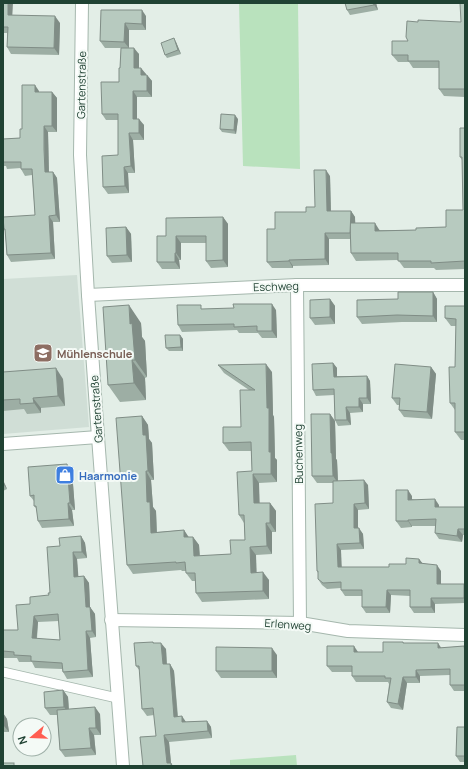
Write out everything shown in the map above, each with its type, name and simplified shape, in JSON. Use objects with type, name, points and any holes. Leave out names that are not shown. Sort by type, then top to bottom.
[{"type":"street","name":"Gartenstraße","points":[[82,3],[80,154],[88,295],[123,766]]},
{"type":"street","name":"Eschweg","points":[[88,295],[297,285],[465,285]]},
{"type":"street","name":"Buchenweg","points":[[297,285],[300,623]]},
{"type":"street","points":[[3,444],[98,436]]},
{"type":"street","name":"Erlenweg","points":[[111,620],[300,623],[348,632],[465,635]]},
{"type":"lane","points":[[3,672],[117,698]]},
{"type":"shaded area","name":"Mühlenschule","points":[[77,275],[89,427],[3,434],[3,279]]},
{"type":"green space","points":[[239,3],[298,3],[300,169],[243,166]]},
{"type":"green space","points":[[296,755],[297,766],[230,766],[230,760]]},
{"type":"building","points":[[3,3],[8,3],[8,15],[55,16],[54,48],[7,47],[8,27],[3,27]]},
{"type":"building","points":[[345,3],[373,3],[374,5],[347,10]]},
{"type":"building","points":[[460,3],[465,3],[465,89],[439,89],[439,61],[408,61],[408,55],[392,55],[392,41],[408,41],[406,37],[407,21],[418,22],[418,20],[461,22]]},
{"type":"building","points":[[101,10],[142,10],[142,24],[125,23],[124,42],[100,41]]},
{"type":"building","points":[[174,38],[178,50],[165,55],[161,43]]},
{"type":"building","points":[[121,48],[134,48],[134,68],[141,68],[141,75],[147,75],[147,91],[133,91],[133,119],[139,119],[139,133],[129,133],[131,166],[124,167],[125,186],[103,187],[102,156],[118,155],[118,114],[102,114],[101,82],[119,82]]},
{"type":"building","points":[[22,85],[35,85],[35,92],[52,92],[52,126],[44,126],[44,149],[45,172],[53,172],[56,215],[49,216],[51,253],[7,255],[3,217],[35,215],[32,169],[21,169],[21,162],[3,162],[3,139],[20,138],[20,129],[22,129]]},
{"type":"building","points":[[221,114],[235,115],[234,130],[220,129]]},
{"type":"building","points":[[460,128],[465,128],[465,261],[431,263],[431,261],[398,261],[398,253],[351,253],[350,223],[375,223],[375,231],[416,230],[416,228],[446,227],[446,210],[463,210]]},
{"type":"building","points":[[314,170],[326,170],[327,211],[351,211],[350,233],[325,233],[325,259],[267,262],[267,229],[275,229],[275,212],[306,212],[306,207],[315,207]]},
{"type":"building","points":[[223,217],[223,260],[206,261],[206,236],[176,236],[175,262],[157,262],[157,236],[166,236],[166,218]]},
{"type":"building","points":[[126,227],[127,255],[107,256],[106,228]]},
{"type":"building","points":[[398,292],[433,292],[433,316],[397,315],[357,317],[357,300],[398,299]]},
{"type":"building","points":[[330,299],[330,317],[310,318],[310,300]]},
{"type":"building","points":[[233,304],[272,304],[272,331],[257,331],[257,326],[234,327],[234,324],[178,325],[177,305],[201,305],[201,309],[234,308]]},
{"type":"building","points":[[129,305],[135,360],[132,360],[134,383],[108,385],[103,307]]},
{"type":"building","points":[[445,306],[465,306],[465,432],[455,432],[455,403],[450,403],[449,367],[455,367],[456,319],[445,318]]},
{"type":"building","points":[[165,335],[180,335],[181,347],[166,348]]},
{"type":"building","points":[[333,363],[334,377],[367,376],[367,398],[359,398],[359,407],[346,407],[347,420],[335,420],[334,389],[313,390],[312,364]]},
{"type":"building","points":[[266,364],[271,474],[253,474],[254,503],[270,503],[270,523],[266,523],[267,546],[250,547],[251,573],[263,572],[263,591],[196,593],[195,573],[186,573],[185,562],[127,565],[116,418],[142,416],[143,435],[146,435],[148,471],[146,471],[147,502],[150,502],[151,533],[184,530],[184,537],[193,537],[194,556],[231,554],[230,540],[245,540],[244,515],[239,515],[237,472],[252,471],[251,442],[223,443],[223,427],[241,427],[240,390],[255,390],[218,365]]},
{"type":"building","points":[[395,364],[431,367],[427,412],[399,410],[400,398],[392,398]]},
{"type":"building","points":[[56,368],[58,396],[33,398],[34,403],[20,404],[20,399],[3,400],[3,372]]},
{"type":"building","points":[[311,414],[330,414],[333,476],[312,476]]},
{"type":"building","points":[[67,464],[70,503],[68,503],[69,519],[38,521],[36,506],[34,506],[34,495],[30,496],[28,467]]},
{"type":"building","points":[[364,480],[365,503],[354,504],[354,528],[359,528],[360,543],[337,544],[338,567],[389,567],[389,564],[406,564],[406,558],[419,559],[419,563],[437,565],[437,584],[464,584],[464,598],[431,598],[431,607],[410,607],[410,590],[387,590],[386,607],[362,607],[362,590],[341,590],[341,582],[323,583],[318,579],[315,504],[333,503],[333,481]]},
{"type":"building","points":[[396,490],[408,490],[408,500],[435,499],[435,507],[465,507],[465,529],[458,529],[457,536],[435,533],[436,519],[396,521]]},
{"type":"building","points":[[81,536],[82,552],[73,552],[74,577],[84,576],[86,607],[90,607],[92,631],[86,631],[88,670],[63,672],[62,663],[31,661],[31,656],[14,655],[14,652],[3,651],[3,630],[18,630],[16,605],[30,604],[30,597],[49,595],[48,593],[50,593],[47,547],[60,546],[59,538]],"holes":[[[58,614],[60,640],[32,638],[34,616]]]},
{"type":"building","points":[[383,642],[438,643],[438,648],[464,646],[465,685],[450,685],[450,669],[416,670],[416,677],[403,677],[398,704],[387,702],[391,678],[385,678],[385,676],[352,676],[352,666],[327,666],[327,646],[354,646],[354,652],[383,652]]},
{"type":"building","points":[[134,643],[161,643],[163,664],[170,664],[174,717],[182,716],[182,722],[207,721],[208,731],[164,735],[167,763],[171,763],[171,766],[143,766],[140,737],[156,736],[153,708],[142,709],[139,666],[136,666]]},
{"type":"building","points":[[216,647],[272,648],[272,671],[216,671]]},
{"type":"building","points":[[63,690],[64,707],[45,708],[44,692]]},
{"type":"building","points":[[95,707],[96,728],[89,728],[91,748],[60,750],[57,710]]},
{"type":"building","points":[[457,727],[465,727],[465,756],[456,756]]},
{"type":"building","points":[[3,763],[14,763],[14,766],[3,766]]},
{"type":"place","name":"Mühlenschule","points":[[43,353]]},
{"type":"place","name":"Haarmonie","points":[[65,475]]}]
